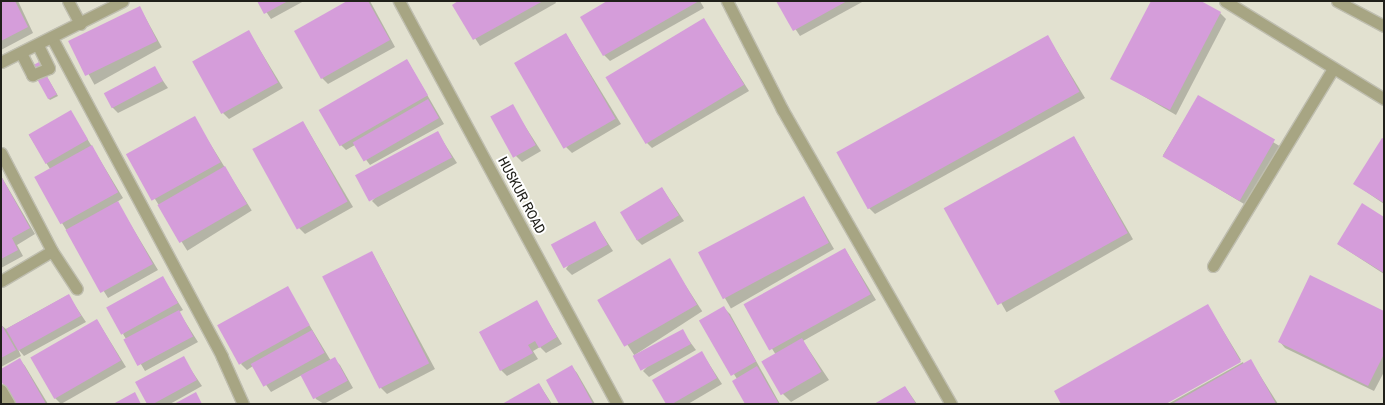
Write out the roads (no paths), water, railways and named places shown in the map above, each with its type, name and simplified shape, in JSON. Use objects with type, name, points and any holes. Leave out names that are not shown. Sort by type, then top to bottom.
[{"type":"street","points":[[68,1],[80,24]]},
{"type":"street","points":[[1,62],[123,1]]},
{"type":"street","name":"HUSKUR ROAD","points":[[399,1],[617,404]]},
{"type":"street","points":[[727,1],[782,108],[951,404]]},
{"type":"street","points":[[1225,1],[1384,99]]},
{"type":"street","points":[[1340,2],[1384,26]]},
{"type":"street","points":[[52,38],[218,348],[243,404]]},
{"type":"street","points":[[22,53],[32,75],[49,68],[38,45]]},
{"type":"street","points":[[1212,266],[1333,69]]},
{"type":"street","points":[[1,153],[52,251],[77,289]]},
{"type":"street","points":[[1,281],[52,251]]},
{"type":"street","points":[[1,390],[9,404]]}]
